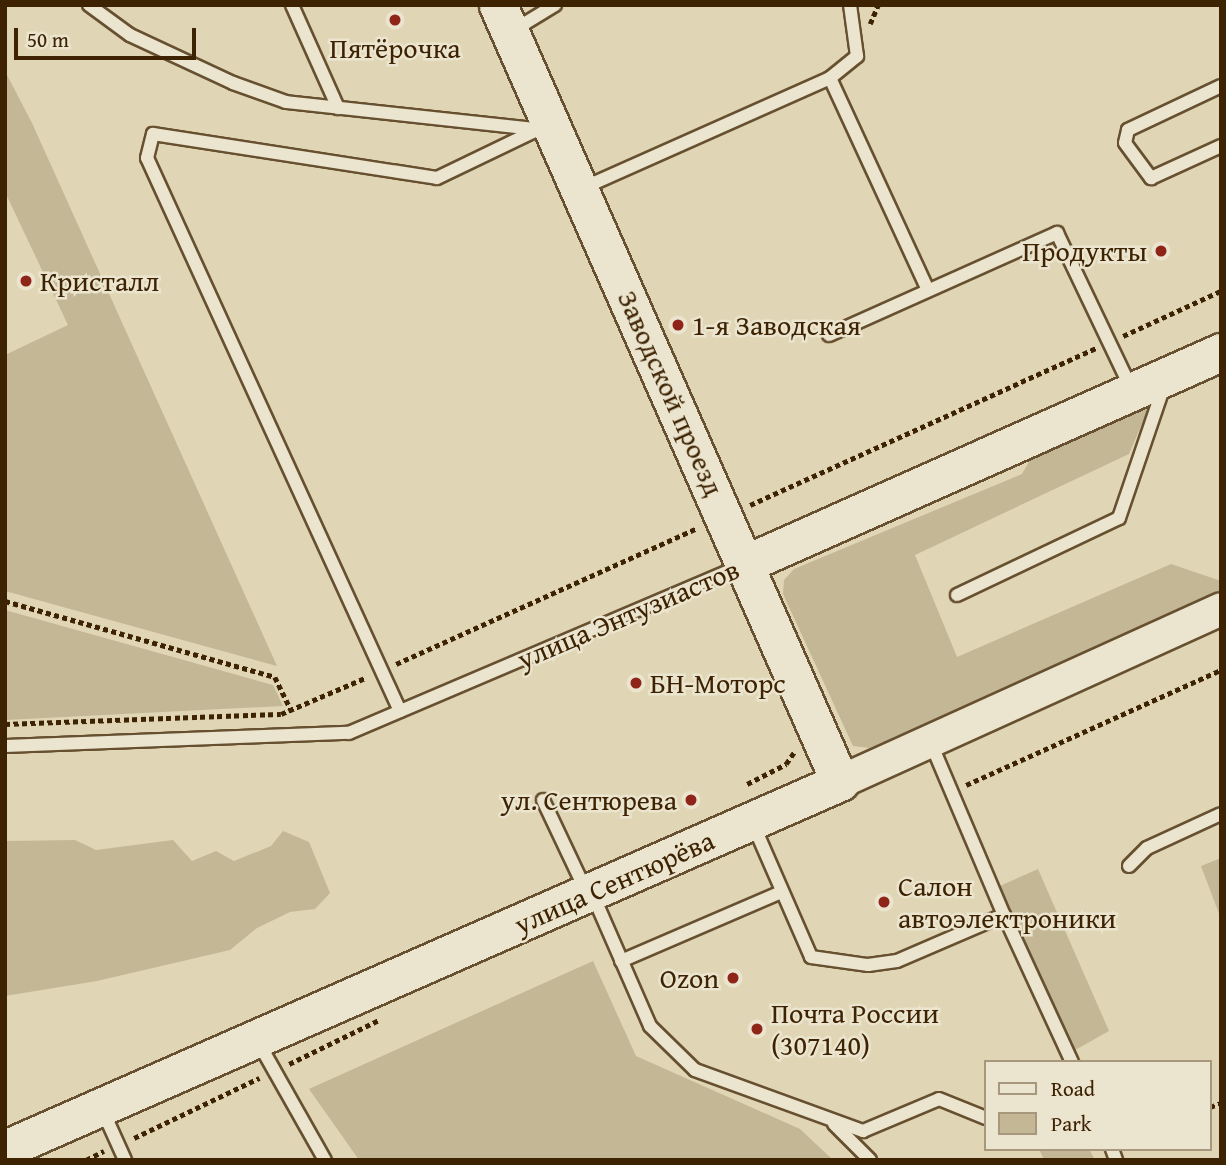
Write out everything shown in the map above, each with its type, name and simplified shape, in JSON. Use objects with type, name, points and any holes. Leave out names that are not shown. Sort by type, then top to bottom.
[{"type":"main road","name":"Заводской проезд","points":[[504,19],[544,126],[580,189],[747,563],[840,782]]},
{"type":"main road","name":"улица Энтузиастов","points":[[747,563],[1221,352]]},
{"type":"main road","name":"улица Сентюрёва","points":[[5,1149],[840,782]]},
{"type":"street","name":"улица Сентюрёва","points":[[840,782],[1221,610]]},
{"type":"lane","points":[[89,5],[130,35],[233,83],[286,102],[544,126]]},
{"type":"lane","points":[[292,5],[338,108]]},
{"type":"lane","points":[[504,19],[555,5]]},
{"type":"lane","points":[[580,189],[830,78],[857,56],[850,5]]},
{"type":"lane","points":[[830,78],[927,288]]},
{"type":"lane","points":[[1221,86],[1128,130],[1125,143],[1151,178],[1221,146]]},
{"type":"lane","points":[[400,711],[147,158],[153,134],[437,178],[544,126]]},
{"type":"lane","points":[[829,335],[927,288],[1057,233],[1133,392]]},
{"type":"lane","points":[[957,595],[1119,518],[1167,376]]},
{"type":"lane","name":"улица Энтузиастов","points":[[5,746],[304,737],[349,733],[747,563]]},
{"type":"lane","points":[[930,740],[1004,915],[1071,1060]]},
{"type":"lane","points":[[542,800],[589,893],[650,1026],[695,1070],[863,1131],[939,1099],[984,1117]]},
{"type":"lane","points":[[1129,866],[1146,848],[1221,814]]},
{"type":"lane","points":[[751,821],[779,893],[811,957],[868,965],[897,961],[1004,915]]},
{"type":"lane","points":[[621,961],[779,893]]},
{"type":"lane","points":[[256,1037],[325,1160]]},
{"type":"lane","points":[[101,1106],[125,1160]]},
{"type":"lane","points":[[828,1119],[870,1160]]},
{"type":"path","points":[[5,724],[281,714],[383,671],[1221,291]]},
{"type":"path","points":[[5,601],[275,677],[291,710]]},
{"type":"path","points":[[952,791],[1221,670]]},
{"type":"green space","points":[[5,71],[32,123],[277,666],[5,591],[5,355],[68,325],[5,192]]},
{"type":"green space","points":[[1146,398],[1150,405],[1129,454],[915,555],[957,657],[1171,564],[1221,581],[1221,590],[870,748],[853,746],[783,594],[784,580],[794,569],[1022,474],[1037,448]]},
{"type":"green space","points":[[5,610],[273,685],[283,706],[5,720]]},
{"type":"green space","points":[[283,831],[309,842],[330,893],[315,909],[290,912],[257,928],[230,950],[97,981],[5,996],[5,841],[75,840],[96,850],[173,840],[192,861],[216,851],[234,861],[271,846]]},
{"type":"green space","points":[[1221,858],[1221,919],[1201,866]]},
{"type":"green space","points":[[1038,869],[1109,1031],[1068,1054],[993,889]]},
{"type":"green space","points":[[593,961],[636,1056],[800,1129],[833,1160],[359,1160],[309,1089]]},
{"type":"green space","points":[[1040,1151],[1090,1151],[1095,1160],[1044,1160]]},
{"type":"place","name":"Пятёрочка","points":[[395,20]]},
{"type":"place","name":"Продукты","points":[[1161,251]]},
{"type":"place","name":"Кристалл","points":[[26,281]]},
{"type":"place","name":"1-я Заводская","points":[[678,325]]},
{"type":"place","name":"БН-Моторс","points":[[636,683]]},
{"type":"place","name":"ул. Сентюрева","points":[[691,800]]},
{"type":"place","name":"Салон автоэлектроники","points":[[884,902]]},
{"type":"place","name":"Ozon","points":[[733,978]]},
{"type":"place","name":"Почта России (307140)","points":[[757,1029]]}]
